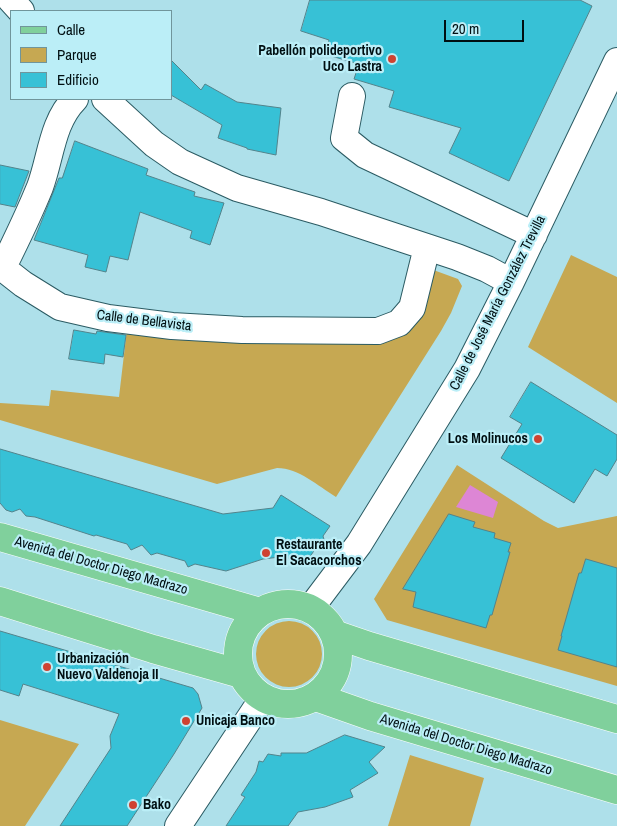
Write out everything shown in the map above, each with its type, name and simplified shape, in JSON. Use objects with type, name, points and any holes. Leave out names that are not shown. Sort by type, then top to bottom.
[{"type":"main road","name":"Avenida del Doctor Diego Madrazo","points":[[0,537],[260,612]]},
{"type":"main road","points":[[0,601],[153,649],[241,674]]},
{"type":"main road","points":[[284,604],[298,605],[310,609],[328,624],[334,634],[338,651],[336,668],[329,684],[316,697],[299,704],[280,704],[263,698],[251,690],[241,674],[238,665],[238,650],[241,635],[249,622],[260,612],[272,606],[284,604]]},
{"type":"main road","points":[[334,634],[378,649],[617,719]]},
{"type":"main road","name":"Avenida del Doctor Diego Madrazo","points":[[316,697],[370,716],[617,790]]},
{"type":"street","points":[[11,0],[20,10]]},
{"type":"street","name":"Calle de José María González Trevilla","points":[[310,609],[359,544],[467,369],[512,282],[617,61]]},
{"type":"street","points":[[352,96],[344,138],[364,155],[534,234]]},
{"type":"street","name":"Calle de Bellavista","points":[[74,100],[60,120],[39,187],[2,267],[23,284],[60,307],[108,318],[172,326],[242,330],[378,331],[399,323],[412,308],[427,247]]},
{"type":"street","points":[[106,100],[154,144],[180,162],[237,188],[321,212],[427,247],[487,269],[512,282]]},
{"type":"street","points":[[178,826],[263,698]]},
{"type":"green space","points":[[571,255],[617,277],[617,403],[528,347]]},
{"type":"green space","points":[[428,268],[458,279],[462,286],[441,331],[336,497],[301,474],[285,469],[277,468],[217,484],[0,420],[0,403],[49,406],[51,390],[119,397],[127,329],[369,342]]},
{"type":"green space","points":[[457,465],[558,528],[617,516],[617,686],[387,620],[374,599]]},
{"type":"green space","points":[[289,621],[302,624],[312,631],[319,641],[322,654],[319,667],[312,677],[302,684],[289,687],[276,684],[266,677],[259,667],[256,654],[259,641],[266,631],[276,624]]},
{"type":"green space","points":[[0,720],[79,744],[25,826],[0,826]]},
{"type":"green space","points":[[410,755],[484,778],[470,826],[388,826]]},
{"type":"shaded area","points":[[470,485],[498,502],[493,518],[456,507]]},
{"type":"building","points":[[310,0],[580,0],[592,6],[509,181],[449,153],[461,128],[389,107],[394,91],[354,79],[359,64],[324,54],[329,40],[301,31]]},
{"type":"building","points":[[172,61],[201,90],[205,84],[237,102],[281,108],[276,155],[247,149],[218,138],[222,125],[172,96]]},
{"type":"building","points":[[75,141],[148,169],[146,175],[195,192],[194,196],[224,203],[210,245],[190,238],[192,231],[140,212],[128,260],[110,256],[106,272],[85,267],[88,255],[34,240],[59,178],[62,178]]},
{"type":"building","points":[[0,165],[29,171],[15,207],[0,204]]},
{"type":"building","points":[[74,330],[96,334],[97,331],[126,335],[123,357],[105,354],[104,364],[69,359]]},
{"type":"building","name":"Los Molinucos","points":[[531,382],[617,435],[617,459],[607,476],[595,469],[574,503],[501,458],[522,424],[510,417]]},
{"type":"building","points":[[0,449],[223,514],[273,508],[281,495],[330,526],[323,536],[325,543],[318,545],[309,558],[302,560],[280,557],[263,559],[226,571],[195,564],[188,567],[185,561],[157,553],[151,555],[142,545],[131,550],[127,544],[26,516],[20,509],[12,512],[6,510],[0,503]]},
{"type":"building","points":[[449,514],[475,522],[473,527],[495,533],[494,538],[511,543],[492,615],[490,615],[486,628],[413,607],[416,592],[403,589]]},
{"type":"building","points":[[586,559],[617,568],[617,667],[558,650],[579,573],[581,573]]},
{"type":"building","points":[[0,631],[193,688],[198,694],[202,708],[127,826],[60,826],[111,748],[110,736],[119,714],[23,684],[19,696],[0,690]]},
{"type":"building","points":[[345,735],[385,747],[369,762],[378,773],[350,790],[353,797],[325,807],[298,812],[288,826],[226,826],[245,797],[241,795],[256,772],[259,761],[263,762],[268,754],[281,756],[281,753],[306,753]]},
{"type":"place","name":"Pabellón polideportivo Uco Lastra","points":[[392,59]]},
{"type":"place","name":"Los Molinucos","points":[[538,439]]},
{"type":"place","name":"Restaurante El Sacacorchos","points":[[266,553]]},
{"type":"place","name":"Urbanización Nuevo Valdenoja II","points":[[47,667]]},
{"type":"place","name":"Unicaja Banco","points":[[186,721]]},
{"type":"place","name":"Bako","points":[[133,805]]}]
